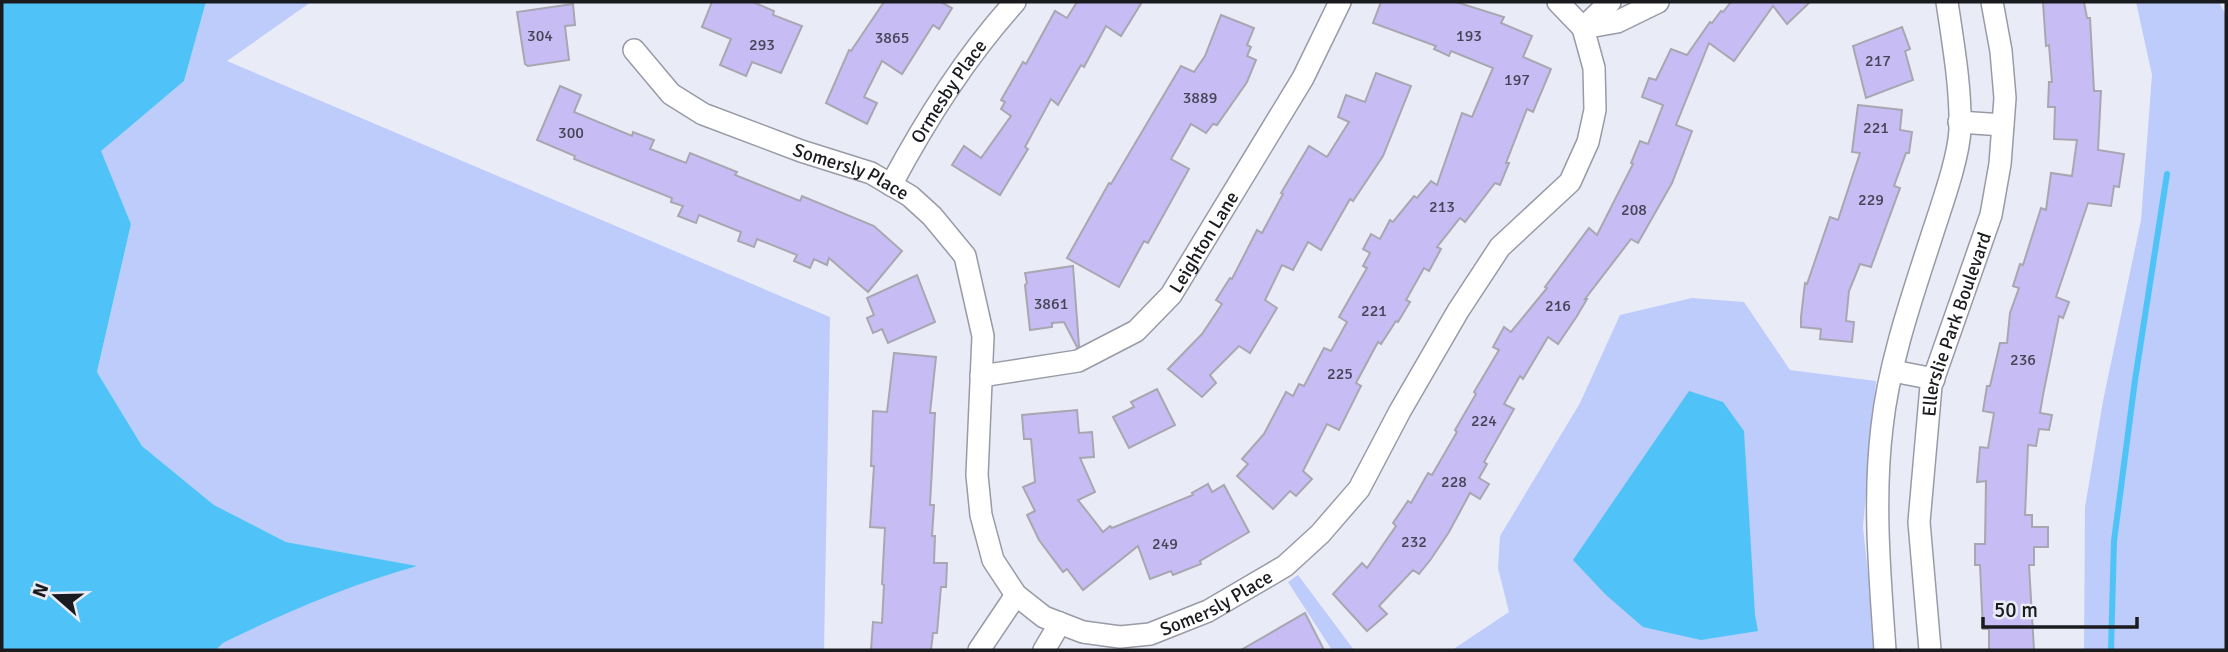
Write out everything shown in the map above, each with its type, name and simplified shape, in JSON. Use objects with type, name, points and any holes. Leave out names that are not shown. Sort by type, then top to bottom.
[{"type":"street","name":"Ormesby Place","points":[[891,185],[922,129],[991,28],[1014,2]]},
{"type":"street","name":"Leighton Lane","points":[[981,376],[1078,361],[1136,331],[1171,295],[1303,78],[1340,2]]},
{"type":"street","name":"Somersly Place","points":[[634,50],[671,94],[703,114],[801,151],[871,173],[910,196],[932,216],[965,256],[983,336],[977,475],[981,515],[993,559],[1016,595],[1044,617],[1083,632],[1120,637],[1150,634],[1208,611],[1285,566],[1320,534],[1359,489],[1399,411],[1458,311],[1500,247],[1570,182],[1588,142],[1595,110],[1594,68],[1583,28],[1558,2]]},
{"type":"street","points":[[1583,28],[1610,2]]},
{"type":"street","points":[[1583,28],[1617,22],[1658,2]]},
{"type":"street","points":[[1885,650],[1878,505],[1882,427],[1902,331],[1946,191],[1960,130],[1955,59],[1947,2]]},
{"type":"street","name":"Ellerslie Park Boulevard","points":[[1930,650],[1919,522],[1934,379],[1990,215],[2000,164],[2005,98],[2001,51],[1992,2]]},
{"type":"street","points":[[1959,122],[2003,125]]},
{"type":"street","points":[[1893,371],[1934,379]]},
{"type":"street","points":[[979,650],[1016,595]]},
{"type":"street","points":[[1044,650],[1060,623]]},
{"type":"shaded area","points":[[2,2],[206,2],[184,81],[101,151],[131,224],[97,372],[142,446],[214,505],[286,542],[417,566],[294,610],[223,643],[216,650],[2,650]]},
{"type":"shaded area","points":[[206,2],[311,2],[227,61],[830,317],[824,650],[216,650],[223,643],[290,610],[370,579],[415,566],[286,542],[214,505],[142,446],[97,372],[131,224],[100,151],[184,81]]},
{"type":"shaded area","points":[[2136,2],[2219,2],[2226,15],[2226,650],[2084,650],[2085,507],[2103,401],[2141,220],[2152,75]]},
{"type":"shaded area","points":[[1692,298],[1744,302],[1790,370],[1876,381],[1863,527],[1876,650],[1452,650],[1509,612],[1498,568],[1500,536],[1580,403],[1620,315]]},
{"type":"shaded area","points":[[1689,391],[1723,402],[1744,431],[1758,631],[1701,640],[1643,627],[1606,595],[1573,560]]},
{"type":"shaded area","points":[[1298,575],[1354,650],[1332,650],[1288,582]]},
{"type":"building","points":[[712,2],[753,2],[774,11],[773,15],[802,26],[781,73],[752,62],[746,76],[720,65],[731,39],[702,27]]},
{"type":"building","points":[[884,2],[941,2],[952,8],[939,29],[933,25],[902,74],[882,61],[864,97],[877,103],[867,124],[826,103],[849,50],[851,51]]},
{"type":"building","points":[[1077,2],[1142,2],[1121,36],[1106,26],[1084,67],[1081,65],[1058,105],[1051,99],[1025,147],[1028,149],[1000,195],[952,165],[964,146],[981,158],[1011,116],[1001,109],[1005,102],[1001,100],[1023,62],[1026,64],[1055,11],[1067,18]]},
{"type":"building","points":[[1381,2],[1456,2],[1504,17],[1501,23],[1532,36],[1523,57],[1551,69],[1533,112],[1527,109],[1500,185],[1495,183],[1465,222],[1460,218],[1437,247],[1441,249],[1429,271],[1424,268],[1406,300],[1410,302],[1381,344],[1378,342],[1356,383],[1361,386],[1339,430],[1327,424],[1303,471],[1312,479],[1296,496],[1290,491],[1273,509],[1237,476],[1248,464],[1242,459],[1264,434],[1286,392],[1293,396],[1299,384],[1304,386],[1324,348],[1331,351],[1347,322],[1339,317],[1367,268],[1363,266],[1370,253],[1363,249],[1371,234],[1380,239],[1390,220],[1393,222],[1414,196],[1417,198],[1431,181],[1437,185],[1462,113],[1472,117],[1493,68],[1451,51],[1449,56],[1434,49],[1436,46],[1373,23]]},
{"type":"building","points":[[1731,2],[1810,2],[1787,24],[1773,6],[1734,61],[1709,43],[1676,125],[1692,131],[1672,183],[1638,243],[1631,239],[1585,299],[1558,344],[1548,337],[1523,379],[1520,376],[1504,404],[1514,409],[1484,462],[1487,464],[1479,478],[1489,484],[1480,499],[1470,493],[1431,559],[1419,574],[1413,570],[1379,606],[1387,614],[1367,631],[1333,594],[1362,563],[1367,568],[1396,526],[1393,523],[1408,501],[1411,503],[1428,473],[1432,475],[1457,432],[1455,430],[1476,394],[1474,392],[1499,350],[1493,347],[1504,327],[1511,332],[1547,288],[1545,287],[1589,228],[1597,235],[1633,164],[1631,163],[1640,141],[1648,144],[1663,105],[1642,97],[1649,78],[1656,80],[1671,49],[1687,55],[1710,22],[1712,23]]},
{"type":"building","points":[[2043,2],[2084,2],[2087,18],[2090,18],[2094,91],[2101,91],[2098,150],[2124,154],[2119,187],[2114,186],[2111,206],[2088,203],[2056,297],[2069,302],[2063,318],[2059,316],[2040,413],[2052,415],[2049,430],[2039,429],[2036,446],[2028,445],[2025,515],[2032,515],[2032,527],[2048,527],[2048,547],[2034,547],[2034,565],[2029,565],[2034,650],[1989,650],[1989,629],[1983,629],[1980,565],[1975,565],[1975,544],[1985,544],[1986,481],[1977,482],[1980,447],[1988,448],[1994,413],[1983,411],[1987,386],[1990,386],[2000,343],[2007,343],[2010,313],[2019,288],[2013,286],[2020,264],[2023,265],[2041,208],[2046,210],[2051,173],[2072,176],[2077,140],[2054,139],[2055,107],[2048,107],[2049,82],[2052,82]]},
{"type":"building","points":[[573,4],[575,25],[565,26],[569,60],[528,66],[525,64],[517,12]]},
{"type":"building","points":[[1221,15],[1254,28],[1247,45],[1251,47],[1247,56],[1256,60],[1247,82],[1217,125],[1213,124],[1206,133],[1191,124],[1171,159],[1189,169],[1148,243],[1144,241],[1119,287],[1067,258],[1109,183],[1111,184],[1181,66],[1194,72],[1205,56]]},
{"type":"building","points":[[1902,27],[1910,49],[1905,51],[1913,80],[1866,98],[1853,46]]},
{"type":"building","points":[[1376,73],[1411,86],[1383,156],[1353,201],[1350,199],[1321,250],[1308,242],[1293,270],[1282,265],[1265,300],[1277,308],[1250,353],[1239,346],[1210,375],[1216,383],[1202,397],[1168,369],[1202,334],[1222,304],[1216,300],[1230,278],[1232,279],[1257,230],[1262,233],[1283,194],[1281,193],[1309,146],[1327,157],[1349,122],[1338,117],[1346,95],[1365,102]]},
{"type":"building","points":[[560,86],[581,95],[574,112],[632,136],[633,132],[654,140],[650,149],[686,163],[690,153],[737,172],[735,175],[800,201],[802,196],[874,226],[902,251],[868,292],[829,258],[827,265],[814,259],[810,268],[794,261],[797,255],[757,239],[754,247],[738,241],[741,232],[699,215],[696,223],[678,216],[683,206],[671,202],[672,198],[574,159],[575,156],[537,140]]},
{"type":"building","points":[[1858,105],[1902,110],[1900,130],[1912,132],[1909,153],[1906,153],[1894,186],[1900,188],[1871,267],[1860,264],[1849,291],[1846,321],[1854,322],[1852,342],[1820,339],[1821,329],[1801,327],[1801,317],[1805,283],[1807,284],[1830,217],[1838,220],[1860,153],[1852,152]]},
{"type":"building","points":[[1073,266],[1077,347],[1064,322],[1052,323],[1052,327],[1030,330],[1025,285],[1025,273]]},
{"type":"building","points":[[917,275],[935,322],[888,343],[882,329],[873,333],[867,318],[874,315],[867,298]]},
{"type":"building","points":[[894,353],[936,357],[930,413],[935,413],[930,505],[934,505],[934,563],[947,563],[946,587],[941,587],[937,633],[933,633],[931,650],[871,650],[873,622],[882,623],[885,528],[870,527],[874,466],[871,466],[873,411],[887,412]]},
{"type":"building","points":[[1157,389],[1175,425],[1129,448],[1113,417],[1134,407],[1131,402]]},
{"type":"building","points":[[1077,410],[1079,433],[1092,432],[1094,457],[1080,458],[1095,492],[1078,500],[1103,532],[1110,526],[1112,528],[1193,495],[1192,493],[1208,484],[1212,492],[1224,485],[1249,532],[1200,561],[1201,564],[1173,575],[1171,571],[1150,579],[1138,546],[1083,590],[1067,569],[1063,572],[1039,540],[1027,515],[1035,511],[1023,487],[1035,482],[1031,439],[1024,439],[1022,415]]},
{"type":"building","points":[[1305,613],[1324,650],[1241,650]]},
{"type":"waterway","points":[[2111,650],[2114,541],[2135,380],[2167,174]]}]
